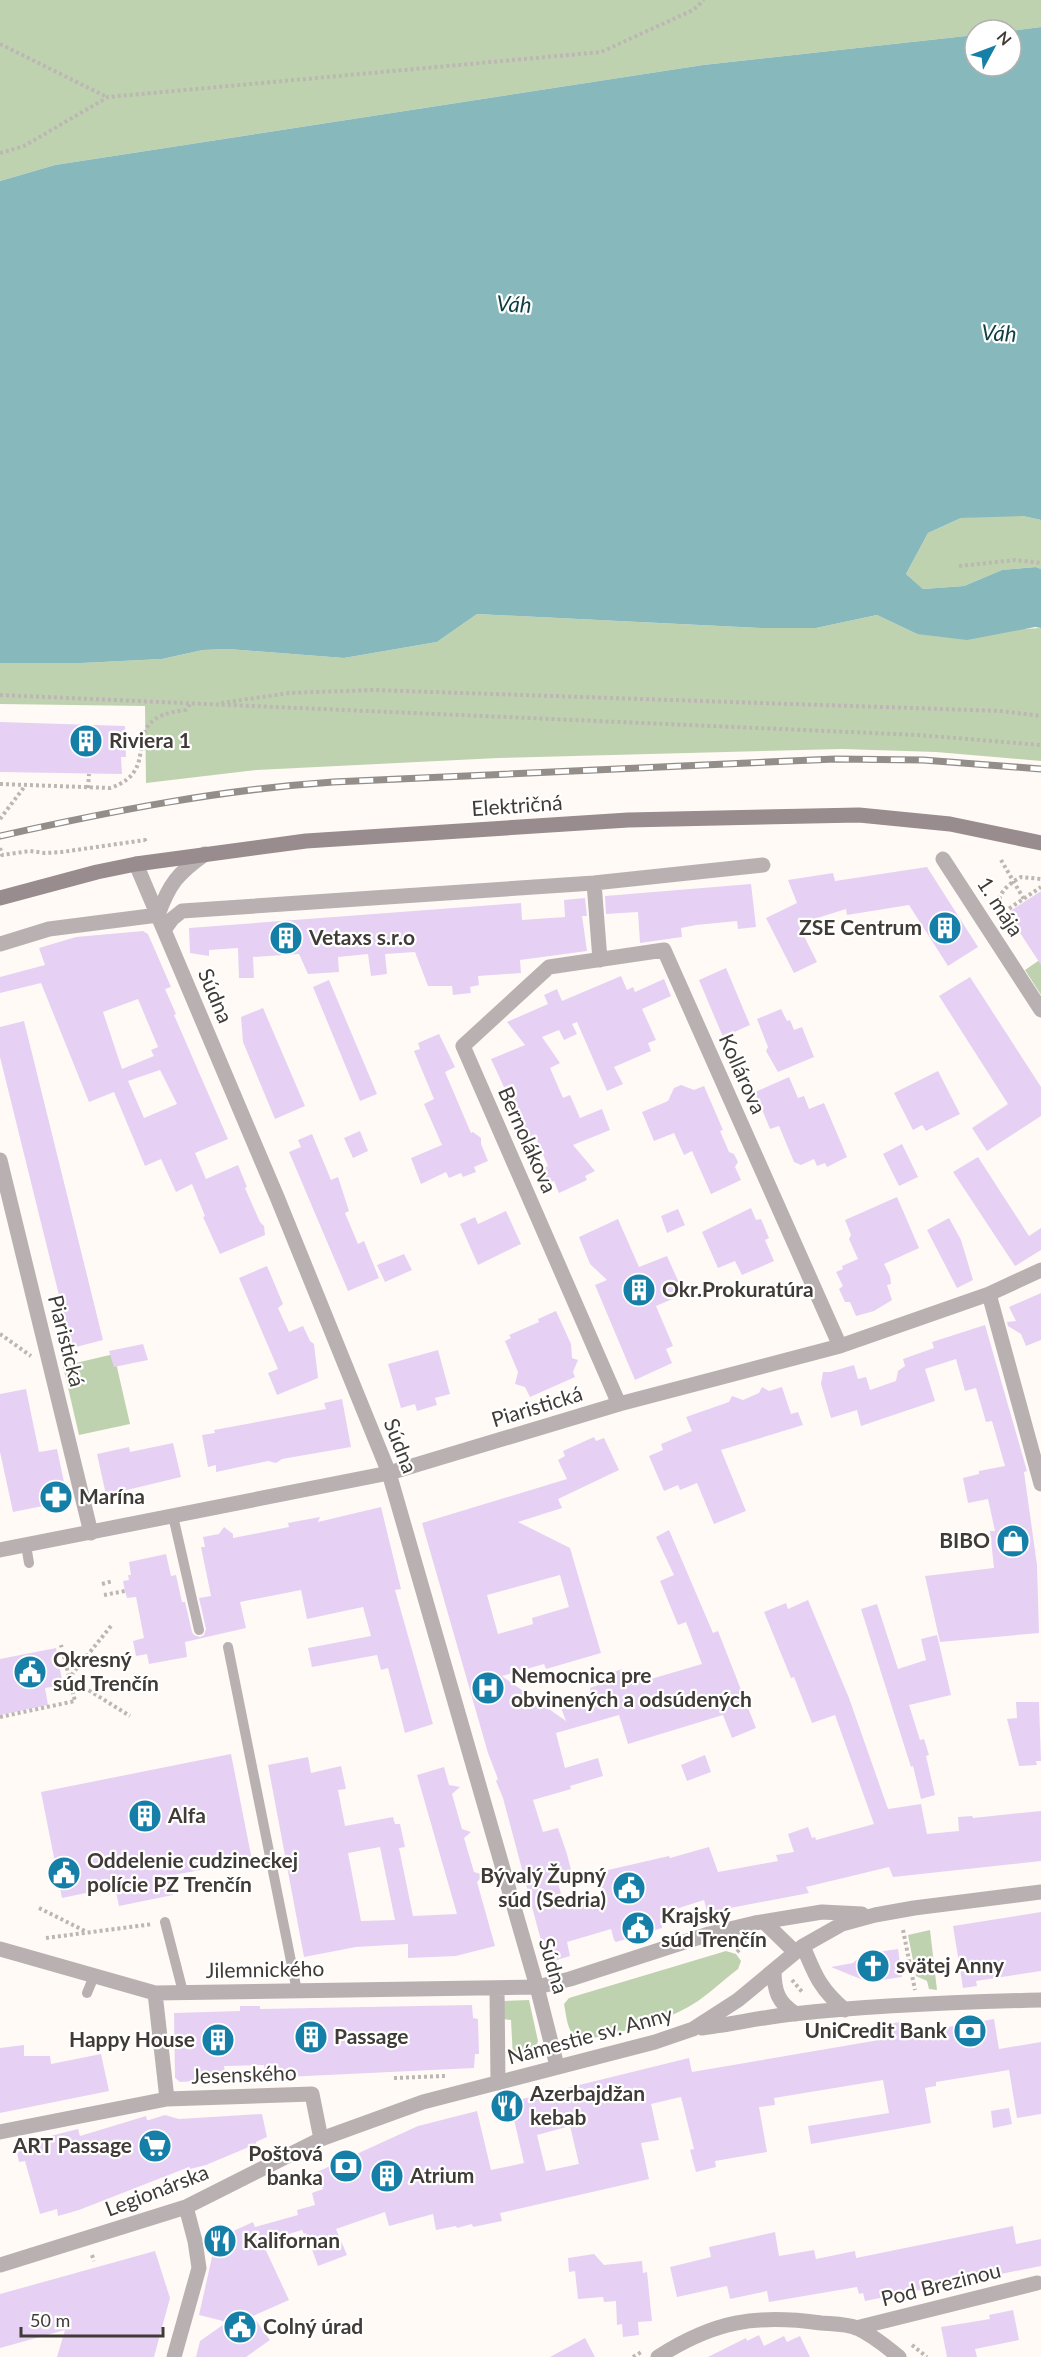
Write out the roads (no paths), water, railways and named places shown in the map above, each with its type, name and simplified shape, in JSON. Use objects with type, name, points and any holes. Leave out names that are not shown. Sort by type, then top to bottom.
[{"type":"main road","name":"Električná","points":[[0,898],[97,872],[205,854],[306,842],[564,824],[859,814],[922,819],[1041,843]]},
{"type":"street","points":[[0,944],[49,928],[158,915],[166,892],[176,878],[205,854]]},
{"type":"street","name":"1. mája","points":[[943,859],[1041,1010]]},
{"type":"street","name":"Súdna","points":[[136,864],[277,1197],[389,1473],[537,1987],[557,2066]]},
{"type":"street","points":[[164,930],[182,911],[594,883],[763,865]]},
{"type":"street","points":[[594,883],[600,960]]},
{"type":"street","name":"Kollárova","points":[[600,960],[664,950],[840,1346]]},
{"type":"street","name":"Bernolákova","points":[[600,960],[549,967],[463,1046],[619,1404]]},
{"type":"street","name":"Piaristická","points":[[0,1160],[91,1533]]},
{"type":"street","name":"Piaristická","points":[[0,1550],[389,1473],[619,1404],[840,1346],[989,1294],[1041,1270]]},
{"type":"street","points":[[989,1294],[1041,1484]]},
{"type":"street","name":"Námestie sv. Anny","points":[[693,2029],[738,2000],[799,1949],[842,1924],[875,1915],[989,1897],[1041,1892]]},
{"type":"street","name":"Námestie sv. Anny","points":[[537,1987],[570,1979],[709,1934],[764,1922],[822,1912],[875,1915]]},
{"type":"street","points":[[764,1922],[799,1949],[827,1995],[845,2010]]},
{"type":"street","name":"Jilemnického","points":[[0,1949],[155,1993],[537,1987]]},
{"type":"street","points":[[774,1970],[774,1984],[778,1997],[785,2007],[796,2014]]},
{"type":"street","name":"Námestie sv. Anny","points":[[497,1988],[498,2083]]},
{"type":"street","name":"Jesenského","points":[[155,1993],[167,2099]]},
{"type":"street","name":"Námestie sv. Anny","points":[[321,2139],[423,2102],[655,2042],[693,2029],[796,2014],[945,2003],[1041,2000]]},
{"type":"street","name":"Jesenského","points":[[0,2132],[167,2099],[312,2094],[321,2139]]},
{"type":"street","name":"Legionárska","points":[[1,2263],[186,2207],[321,2139]]},
{"type":"street","points":[[174,2357],[199,2268],[186,2207]]},
{"type":"street","name":"Pod Brezinou","points":[[658,2357],[679,2343],[730,2323],[762,2318],[792,2319],[856,2328],[1037,2283]]},
{"type":"street","name":"Pod Brezinou","points":[[856,2328],[899,2357]]},
{"type":"lane","points":[[173,1516],[199,1630]]},
{"type":"lane","points":[[26,1545],[29,1563]]},
{"type":"lane","points":[[228,1647],[297,1991]]},
{"type":"lane","points":[[165,1922],[183,1992]]},
{"type":"lane","points":[[87,1993],[94,1976]]},
{"type":"water","name":"Váh","points":[[1041,27],[1041,520],[1023,516],[961,518],[928,533],[906,574],[923,589],[964,586],[1002,570],[1036,567],[1041,569],[1041,628],[1035,627],[967,640],[917,634],[877,615],[816,628],[760,628],[477,614],[437,642],[344,658],[228,649],[203,650],[162,659],[82,663],[0,663],[0,181],[55,165],[703,65],[963,36],[963,78],[1023,78],[1023,29]]},
{"type":"railway","points":[[0,836],[83,818],[207,796],[333,782],[835,759],[923,760],[1041,769]]},
{"type":"place","name":"Riviera 1","points":[[86,741]]},
{"type":"place","name":"ZSE Centrum","points":[[945,928]]},
{"type":"place","name":"Vetaxs s.r.o","points":[[286,938]]},
{"type":"place","name":"Okr.Prokuratúra","points":[[639,1290]]},
{"type":"place","name":"Marína","points":[[56,1497]]},
{"type":"place","name":"BIBO","points":[[1013,1541]]},
{"type":"place","name":"Okresný súd Trenčín","points":[[30,1672]]},
{"type":"place","name":"Nemocnica pre obvinených a odsúdených","points":[[488,1688]]},
{"type":"place","name":"Alfa","points":[[145,1816]]},
{"type":"place","name":"Oddelenie cudzineckej polície PZ Trenčín","points":[[64,1873]]},
{"type":"place","name":"Bývalý Župný súd (Sedria)","points":[[629,1888]]},
{"type":"place","name":"Krajský súd Trenčín","points":[[638,1928]]},
{"type":"place","name":"svätej Anny","points":[[873,1966]]},
{"type":"place","name":"UniCredit Bank","points":[[970,2031]]},
{"type":"place","name":"Passage","points":[[311,2037]]},
{"type":"place","name":"Happy House","points":[[218,2040]]},
{"type":"place","name":"Azerbajdžan kebab","points":[[507,2106]]},
{"type":"place","name":"ART Passage","points":[[155,2146]]},
{"type":"place","name":"Poštová banka","points":[[346,2166]]},
{"type":"place","name":"Atrium","points":[[387,2176]]},
{"type":"place","name":"Kalifornan","points":[[220,2241]]},
{"type":"place","name":"Colný úrad","points":[[240,2327]]}]
